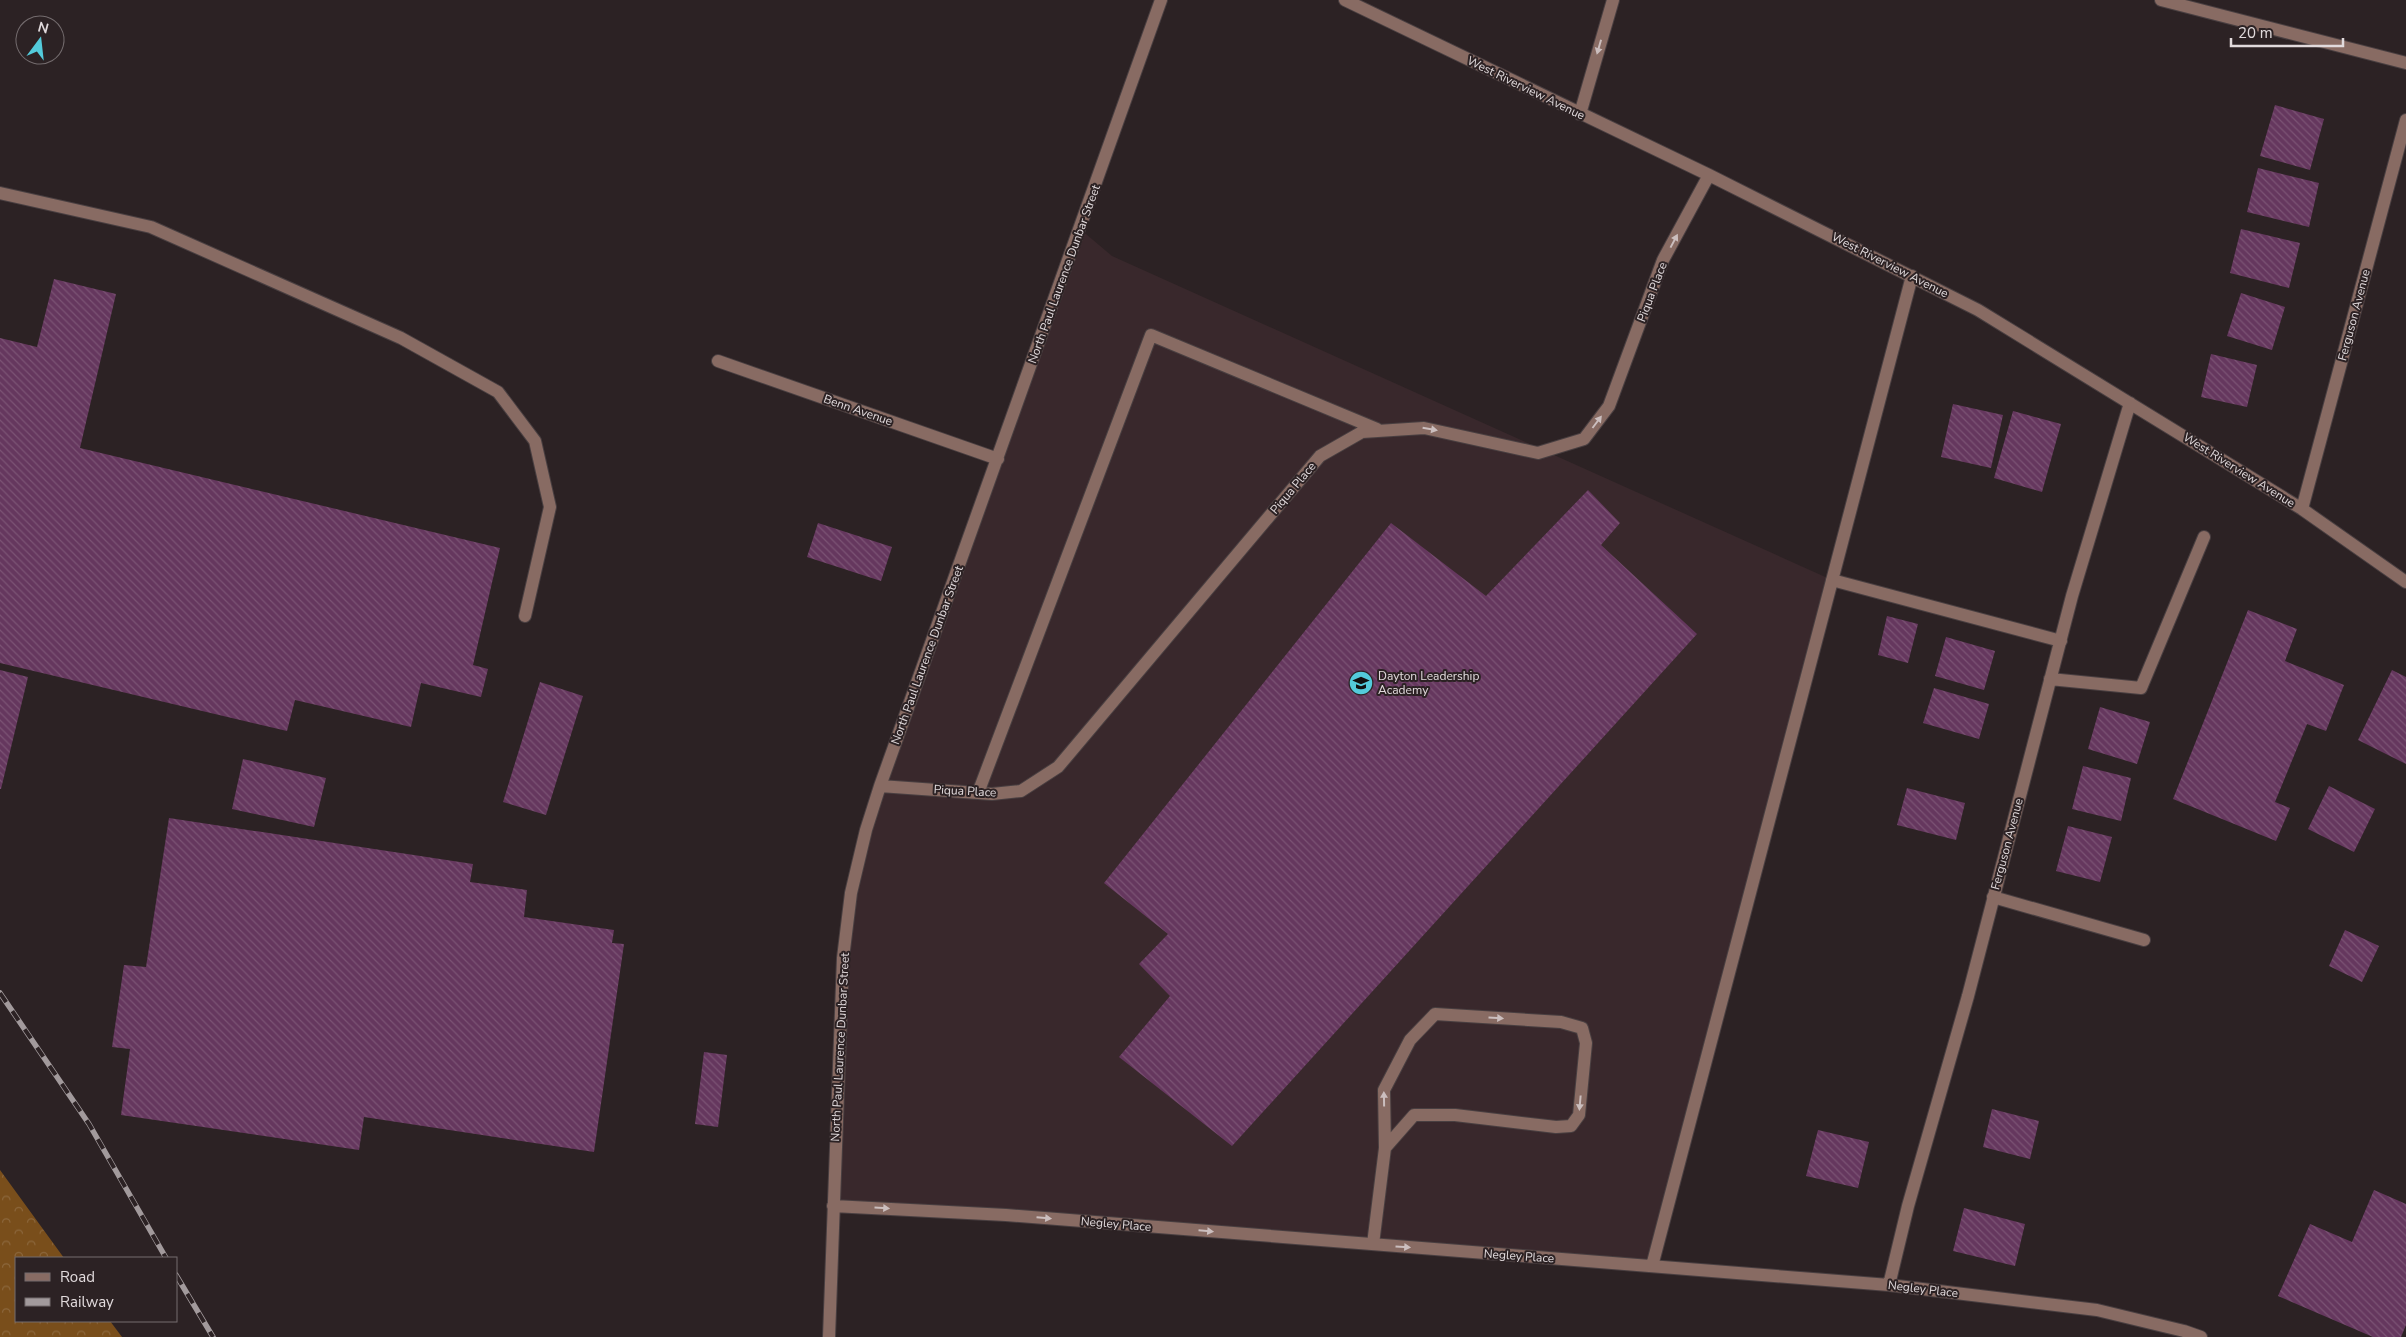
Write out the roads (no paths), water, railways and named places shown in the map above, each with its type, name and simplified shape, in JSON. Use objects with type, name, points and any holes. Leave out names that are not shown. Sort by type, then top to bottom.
[{"type":"street","name":"North Paul Laurence Dunbar Street","points":[[829,1337],[843,958],[851,894],[866,830],[880,786],[1161,0]]},
{"type":"street","name":"West Riverview Avenue","points":[[1345,0],[1709,175],[1978,310],[2302,509],[2406,582]]},
{"type":"street","points":[[1580,114],[1613,0]]},
{"type":"street","points":[[2160,0],[2406,63]]},
{"type":"street","name":"Ferguson Avenue","points":[[2302,509],[2406,120]]},
{"type":"street","name":"Piqua Place","points":[[880,786],[978,793],[1021,791],[1058,767],[1320,456],[1362,432],[1424,428],[1538,453],[1584,439],[1609,406],[1663,260],[1709,175]]},
{"type":"street","points":[[0,193],[151,227],[401,338],[498,392],[535,441],[550,507],[525,616]]},
{"type":"street","points":[[1652,1266],[1912,276]]},
{"type":"street","points":[[978,793],[1151,334],[1382,431]]},
{"type":"street","name":"Benn Avenue","points":[[718,361],[998,460]]},
{"type":"street","name":"Ferguson Avenue","points":[[1890,1285],[1908,1206],[1994,897],[2050,679],[2130,403]]},
{"type":"street","points":[[2050,679],[2141,688],[2204,537]]},
{"type":"street","points":[[1832,580],[2061,641]]},
{"type":"street","points":[[1994,897],[2144,940]]},
{"type":"street","points":[[1373,1244],[1385,1148],[1384,1090],[1410,1040],[1435,1014],[1561,1022],[1582,1028],[1586,1042],[1579,1115],[1571,1126],[1556,1127],[1455,1115],[1414,1115],[1385,1148]]},
{"type":"street","name":"Negley Place","points":[[833,1206],[1006,1215],[1890,1285],[2097,1310],[2184,1331],[2201,1337]]},
{"type":"railway","points":[[0,993],[89,1124],[165,1257]]},
{"type":"railway","points":[[178,1278],[213,1337]]},
{"type":"place","name":"Dayton Leadership Academy","points":[[1361,683]]}]
